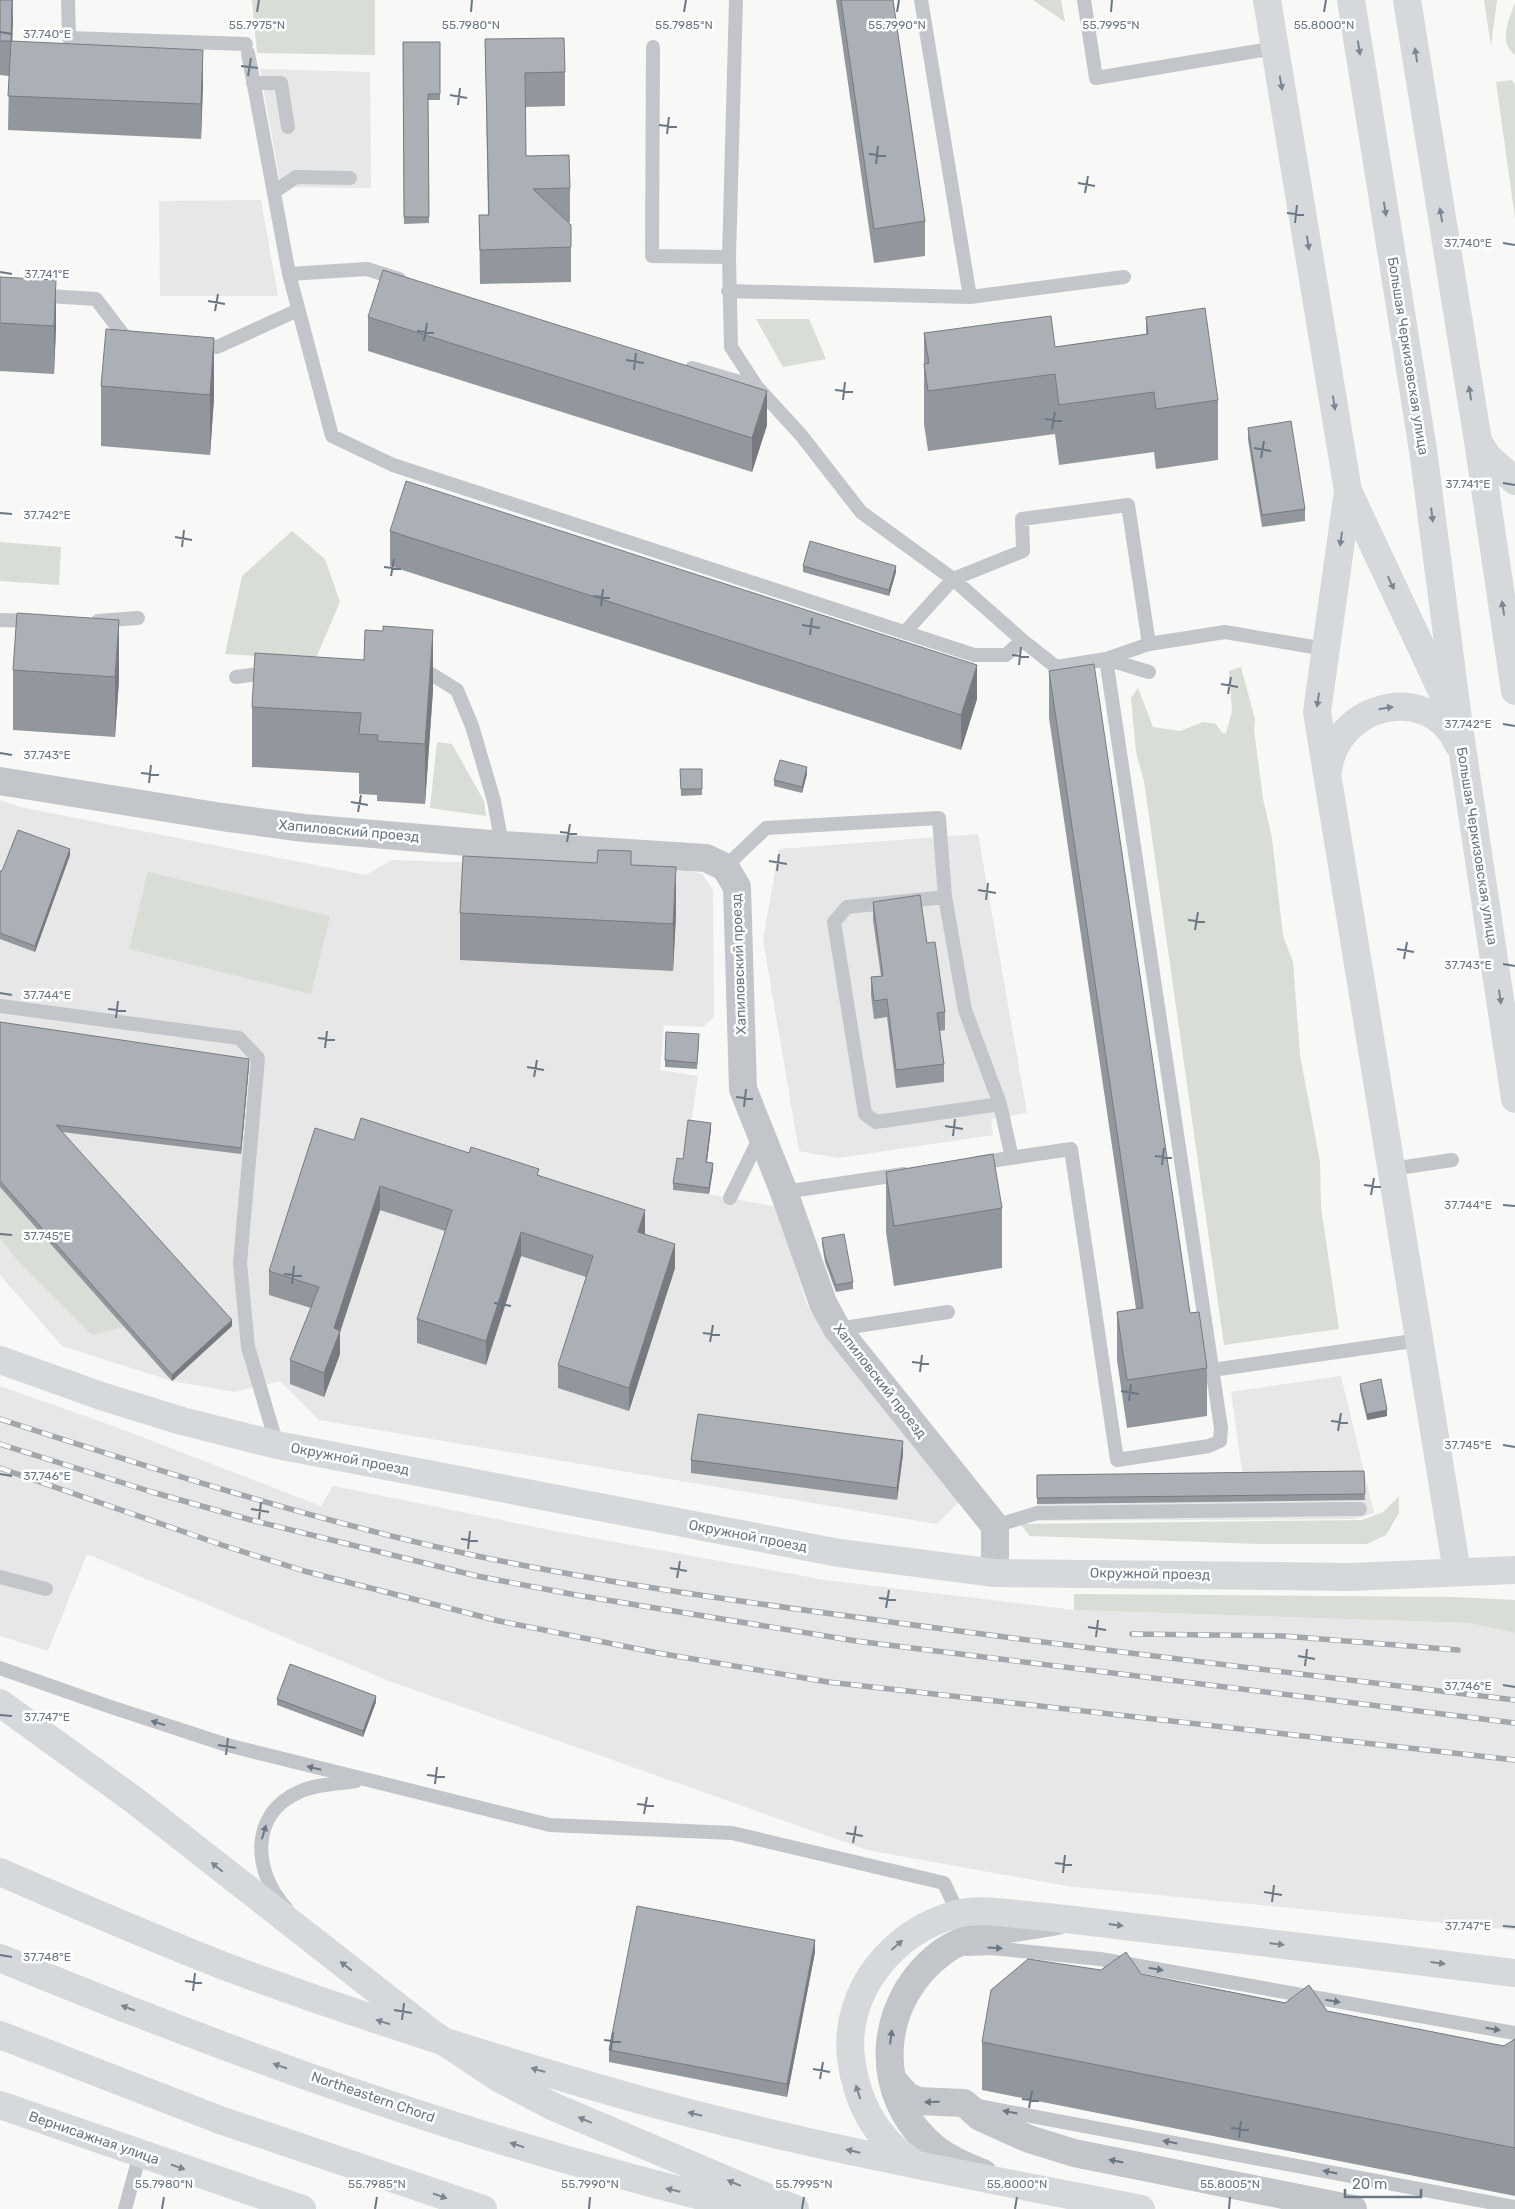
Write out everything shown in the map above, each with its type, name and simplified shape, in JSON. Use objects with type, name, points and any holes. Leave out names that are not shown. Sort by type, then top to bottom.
[{"type":"main road","points":[[1267,0],[1348,491],[1459,727]]},
{"type":"main road","name":"Большая Черкизовская улица","points":[[1351,0],[1424,450],[1459,727],[1515,1099]]},
{"type":"main road","points":[[1407,0],[1478,441],[1515,691]]},
{"type":"main road","points":[[1478,441],[1488,456],[1515,481]]},
{"type":"main road","points":[[1348,491],[1317,712],[1457,1572]]},
{"type":"main road","points":[[1328,780],[1330,757],[1340,736],[1356,720],[1376,710],[1398,706],[1420,710],[1440,721],[1455,738],[1465,758]]},
{"type":"main road","name":"Окружной проезд","points":[[0,1360],[182,1421],[277,1445],[776,1542],[995,1573],[1350,1577],[1515,1570]]},
{"type":"main road","points":[[0,1702],[134,1800],[434,2035],[497,2077],[552,2106],[795,2209]]},
{"type":"main road","points":[[0,1872],[229,1967],[348,2010],[482,2054],[639,2100],[746,2127],[914,2164],[1141,2209]]},
{"type":"main road","points":[[1126,2209],[1041,2193],[968,2184],[945,2178],[923,2169],[903,2156],[876,2127],[860,2099],[853,2077],[850,2053],[852,2029],[857,2006],[870,1977],[895,1946],[914,1932],[936,1920],[958,1913],[982,1910],[1515,1973]]},
{"type":"main road","name":"Northeastern Chord","points":[[0,1958],[240,2052],[464,2129],[655,2186],[755,2209]]},
{"type":"main road","points":[[0,2035],[167,2118],[420,2209]]},
{"type":"main road","points":[[0,2035],[220,2120],[483,2209]]},
{"type":"main road","name":"Вернисажная улица","points":[[0,2105],[302,2209]]},
{"type":"street","name":"Хапиловский проезд","points":[[0,781],[222,817],[304,828],[502,845],[706,858],[725,867],[737,887],[743,1089],[784,1192],[823,1303],[837,1329],[995,1526]]},
{"type":"street","points":[[995,1526],[995,1573]]},
{"type":"street","points":[[1041,2193],[961,2164],[936,2150],[921,2135],[908,2118],[898,2099],[892,2079],[889,2058],[890,2036],[898,2009],[915,1978],[946,1949],[985,1933],[1067,1919]]},
{"type":"street","points":[[892,2079],[908,2096],[918,2101],[957,2101],[964,2103],[980,2117],[1028,2139],[1074,2153],[1353,2209]]},
{"type":"lane","points":[[68,0],[69,38],[247,49],[290,274],[332,436],[393,466],[974,655],[1006,655],[1022,640]]},
{"type":"lane","points":[[736,0],[728,257],[731,347],[757,387],[801,435],[861,512],[953,579],[1022,640],[1056,667],[1106,659],[1149,644],[1225,632],[1325,649]]},
{"type":"lane","points":[[920,0],[970,297]]},
{"type":"lane","points":[[1084,0],[1096,78],[1275,48]]},
{"type":"lane","points":[[653,47],[652,256],[728,257]]},
{"type":"lane","points":[[253,83],[281,83],[288,127]]},
{"type":"lane","points":[[274,192],[296,177],[350,178]]},
{"type":"lane","points":[[290,274],[367,270],[415,284]]},
{"type":"lane","points":[[728,291],[970,297],[1124,277]]},
{"type":"lane","points":[[0,293],[96,299],[128,341],[148,342]]},
{"type":"lane","points":[[187,345],[217,347],[298,310]]},
{"type":"lane","points":[[681,364],[757,387]]},
{"type":"lane","points":[[905,632],[953,579],[1023,551],[1022,520],[1128,505],[1149,644]]},
{"type":"lane","points":[[83,622],[138,618]]},
{"type":"lane","points":[[0,620],[46,621]]},
{"type":"lane","points":[[1106,659],[1149,672]]},
{"type":"lane","points":[[960,1166],[1071,1149],[1117,1460],[1209,1446],[1220,1440],[1221,1428],[1106,659]]},
{"type":"lane","points":[[408,661],[457,690],[472,726],[491,792],[502,845]]},
{"type":"lane","points":[[236,676],[285,670]]},
{"type":"lane","points":[[725,867],[766,828],[939,818],[945,897],[965,1010],[1000,1104],[1012,1158]]},
{"type":"lane","points":[[945,897],[848,907],[834,922],[866,1114],[876,1122],[1000,1104]]},
{"type":"lane","points":[[0,1006],[239,1038],[258,1058],[240,1263],[248,1347],[277,1445]]},
{"type":"lane","points":[[730,1198],[761,1134]]},
{"type":"lane","points":[[1392,1169],[1452,1160]]},
{"type":"lane","points":[[784,1192],[913,1173]]},
{"type":"lane","points":[[837,1329],[948,1312]]},
{"type":"lane","points":[[1212,1370],[1420,1340]]},
{"type":"lane","points":[[995,1526],[1037,1513],[1360,1509]]},
{"type":"lane","points":[[0,1577],[46,1589]]},
{"type":"lane","points":[[0,1668],[228,1745],[361,1780],[550,1825],[732,1833],[944,1884],[958,1913]]},
{"type":"lane","points":[[322,1947],[283,1905],[266,1878],[260,1856],[263,1833],[267,1823],[280,1805],[299,1792],[361,1780]]},
{"type":"lane","points":[[946,1949],[992,1948],[1100,1960],[1515,2033]]},
{"type":"lane","points":[[964,2103],[1515,2207]]},
{"type":"lane","points":[[125,2209],[140,2154]]},
{"type":"shaded area","points":[[252,0],[375,0],[375,55],[257,53]]},
{"type":"shaded area","points":[[1033,0],[1061,0],[1065,22]]},
{"type":"shaded area","points":[[1484,0],[1497,0],[1491,46]]},
{"type":"shaded area","points":[[1515,3],[1515,55],[1507,44],[1506,30]]},
{"type":"shaded area","points":[[260,69],[370,72],[371,188],[281,187]]},
{"type":"shaded area","points":[[1512,80],[1515,85],[1515,218],[1496,82]]},
{"type":"shaded area","points":[[261,200],[278,296],[160,296],[159,201]]},
{"type":"shaded area","points":[[756,319],[809,319],[826,359],[783,367]]},
{"type":"shaded area","points":[[292,531],[325,559],[340,602],[315,660],[225,654],[242,576]]},
{"type":"shaded area","points":[[0,542],[61,547],[59,585],[0,581]]},
{"type":"shaded area","points":[[1241,667],[1255,719],[1254,730],[1263,799],[1272,838],[1283,936],[1293,962],[1300,1055],[1320,1162],[1321,1207],[1339,1329],[1224,1345],[1144,781],[1136,752],[1131,698],[1138,688],[1153,727],[1180,731],[1203,722],[1216,724],[1222,733],[1226,733],[1232,711],[1229,671]]},
{"type":"shaded area","points":[[437,742],[452,744],[484,801],[486,816],[430,808]]},
{"type":"shaded area","points":[[0,800],[20,807],[366,875],[392,860],[685,870],[702,874],[713,890],[714,1017],[703,1027],[664,1025],[660,1070],[698,1076],[691,1126],[711,1129],[706,1167],[713,1169],[709,1194],[777,1207],[807,1305],[959,1502],[937,1524],[319,1420],[280,1381],[235,1392],[172,1381],[62,1346],[0,1275]]},
{"type":"shaded area","points":[[978,834],[1027,1113],[991,1119],[993,1135],[838,1158],[799,1151],[763,940],[779,849]]},
{"type":"shaded area","points":[[148,872],[330,916],[311,994],[129,949]]},
{"type":"shaded area","points":[[0,1187],[124,1327],[92,1335],[17,1260],[0,1238]]},
{"type":"shaded area","points":[[1341,1376],[1374,1513],[1355,1519],[1037,1521],[1037,1481],[1243,1478],[1231,1392]]},
{"type":"shaded area","points":[[0,1386],[116,1427],[321,1506],[333,1486],[560,1532],[825,1580],[1074,1610],[1470,1623],[1515,1633],[1515,1930],[1067,1886],[867,1850],[389,1681],[87,1554],[48,1651],[0,1636]]},
{"type":"shaded area","points":[[1399,1496],[1399,1513],[1386,1535],[1367,1544],[1260,1544],[1030,1536],[1020,1524],[1362,1520],[1383,1512]]},
{"type":"shaded area","points":[[1074,1594],[1456,1597],[1515,1600],[1515,1633],[1470,1623],[1074,1610]]},
{"type":"building","points":[[0,0],[12,0],[11,41],[0,41]]},
{"type":"building","points":[[841,0],[893,0],[925,221],[874,229]]},
{"type":"building","points":[[564,38],[565,72],[525,73],[526,156],[569,155],[570,188],[533,189],[571,225],[571,247],[480,250],[479,215],[489,215],[485,39]]},
{"type":"building","points":[[11,41],[203,50],[201,104],[8,96]]},
{"type":"building","points":[[403,42],[440,42],[440,94],[428,94],[429,217],[404,217]]},
{"type":"building","points":[[383,270],[767,391],[752,438],[368,317]]},
{"type":"building","points":[[0,277],[56,280],[54,326],[0,323]]},
{"type":"building","points":[[1205,308],[1218,400],[1156,409],[1154,392],[1059,405],[1055,374],[928,391],[924,364],[929,363],[924,333],[1051,316],[1055,347],[1148,334],[1146,317]]},
{"type":"building","points":[[106,329],[214,338],[210,395],[101,386]]},
{"type":"building","points":[[1291,421],[1305,509],[1262,515],[1248,428]]},
{"type":"building","points":[[406,481],[977,665],[961,715],[390,531]]},
{"type":"building","points":[[810,541],[896,566],[889,590],[803,566]]},
{"type":"building","points":[[17,613],[119,620],[115,677],[13,670]]},
{"type":"building","points":[[383,626],[433,630],[425,744],[377,741],[378,735],[359,734],[361,713],[252,707],[255,653],[364,660],[365,630],[383,631]]},
{"type":"building","points":[[1094,664],[1190,1313],[1199,1312],[1207,1368],[1127,1380],[1117,1312],[1143,1308],[1049,671]]},
{"type":"building","points":[[780,760],[807,767],[802,787],[774,780]]},
{"type":"building","points":[[680,769],[702,769],[702,789],[681,789]]},
{"type":"building","points":[[18,830],[70,849],[35,946],[0,933],[0,871],[2,871]]},
{"type":"building","points":[[598,850],[631,851],[631,865],[676,867],[673,924],[460,913],[463,856],[597,863]]},
{"type":"building","points":[[920,895],[927,943],[935,942],[945,1012],[937,1013],[944,1064],[896,1070],[887,999],[874,1001],[871,977],[883,976],[873,902]]},
{"type":"building","points":[[0,1022],[249,1059],[241,1148],[56,1125],[232,1320],[172,1375],[0,1181]]},
{"type":"building","points":[[666,1032],[699,1034],[697,1063],[665,1060]]},
{"type":"building","points":[[361,1118],[469,1153],[471,1147],[539,1169],[537,1175],[645,1210],[638,1232],[675,1244],[629,1388],[558,1365],[593,1256],[521,1232],[486,1341],[417,1319],[452,1210],[380,1186],[334,1328],[340,1331],[324,1373],[290,1360],[319,1287],[269,1271],[315,1128],[354,1140]]},
{"type":"building","points":[[688,1120],[711,1123],[706,1162],[713,1163],[709,1188],[673,1183],[677,1158],[683,1159]]},
{"type":"building","points":[[993,1154],[1002,1208],[894,1226],[886,1172]]},
{"type":"building","points":[[844,1234],[853,1282],[836,1285],[825,1256],[822,1238]]},
{"type":"building","points":[[1381,1379],[1387,1410],[1367,1414],[1360,1384]]},
{"type":"building","points":[[698,1414],[903,1441],[897,1488],[691,1460]]},
{"type":"building","points":[[1364,1471],[1365,1494],[1037,1498],[1037,1475]]},
{"type":"building","points":[[290,1664],[376,1696],[363,1731],[277,1699]]},
{"type":"building","points":[[637,1906],[815,1940],[787,2084],[609,2050]]},
{"type":"building","points":[[1126,1952],[1141,1974],[1285,2003],[1309,1985],[1327,2011],[1504,2046],[1515,2039],[1515,2148],[982,2042],[991,1990],[1028,1959],[1101,1970]]},
{"type":"railway","points":[[0,1419],[177,1476],[296,1511],[477,1556],[580,1576],[684,1593],[891,1622],[1515,1700]]},
{"type":"railway","points":[[0,1444],[152,1492],[251,1520],[477,1576],[576,1595],[856,1641],[1515,1723]]},
{"type":"railway","points":[[0,1468],[222,1545],[304,1571],[499,1621],[658,1653],[828,1682],[1515,1760]]},
{"type":"railway","points":[[1132,1634],[1284,1636],[1458,1650]]}]
